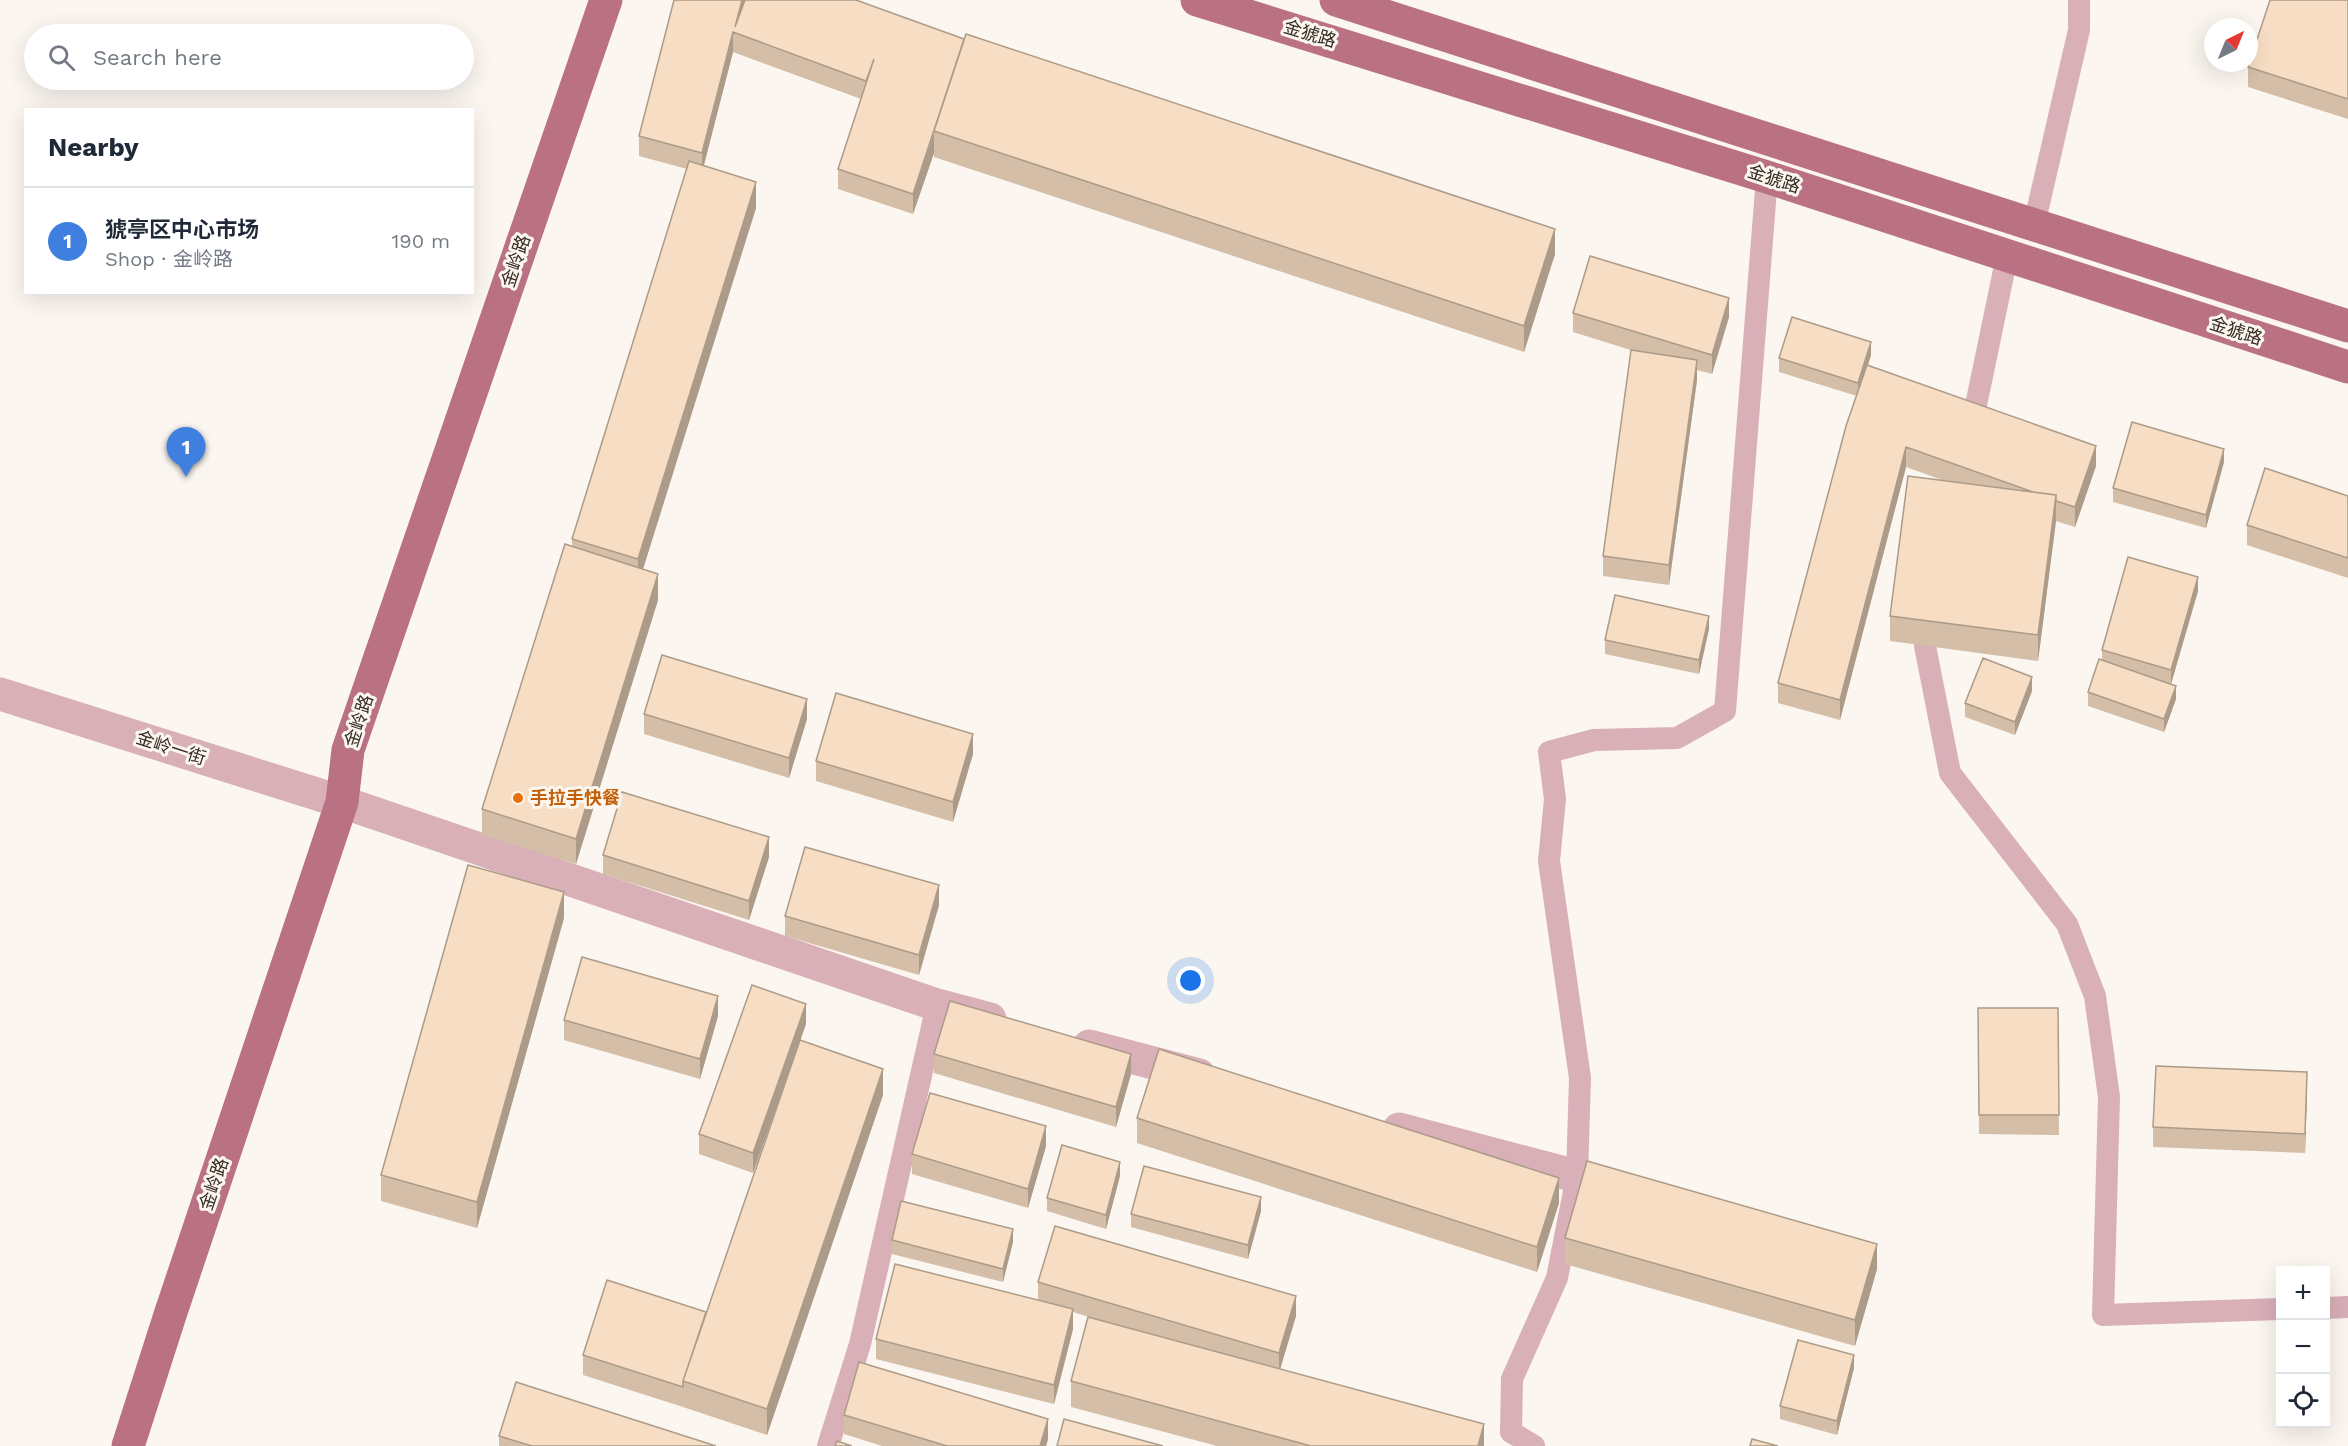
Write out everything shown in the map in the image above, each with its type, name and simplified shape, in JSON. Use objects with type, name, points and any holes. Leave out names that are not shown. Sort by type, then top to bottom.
[{"type":"main road","name":"金岭路","points":[[128,1446],[173,1304],[342,802],[348,750],[606,0]]},
{"type":"main road","name":"金猇路","points":[[1197,0],[1767,177],[2348,367]]},
{"type":"main road","name":"金猇路","points":[[1336,0],[2348,326]]},
{"type":"street","name":"金岭一街","points":[[0,694],[342,802],[937,1005],[1017,1027]]},
{"type":"street","points":[[1063,1039],[1223,1082]]},
{"type":"street","points":[[1371,1121],[1655,1197]]},
{"type":"lane","points":[[2034,225],[2079,30],[2079,0]]},
{"type":"lane","points":[[1534,1446],[1511,1432],[1512,1379],[1557,1278],[1577,1176],[1580,1078],[1549,861],[1555,799],[1549,752],[1594,740],[1677,738],[1725,711],[1767,177]]},
{"type":"lane","points":[[1966,451],[2007,256]]},
{"type":"lane","points":[[1935,600],[1925,646],[1950,773],[2067,924],[2096,996],[2109,1097],[2103,1315],[2276,1309]]},
{"type":"lane","points":[[828,1446],[860,1344],[937,1005]]},
{"type":"lane","points":[[2330,1308],[2348,1307]]},
{"type":"building","points":[[674,0],[742,0],[735,27],[745,0],[856,0],[964,39],[913,194],[838,169],[874,59],[866,81],[733,32],[702,153],[639,136]]},
{"type":"building","points":[[2270,0],[2348,0],[2348,99],[2258,70],[2258,37]]},
{"type":"building","points":[[966,34],[1555,229],[1524,326],[934,131]]},
{"type":"building","points":[[689,161],[756,182],[638,559],[572,539]]},
{"type":"building","points":[[1590,256],[1729,298],[1712,355],[1573,313]]},
{"type":"building","points":[[1792,317],[1871,342],[1858,383],[1779,358]]},
{"type":"building","points":[[1631,350],[1697,360],[1669,565],[1603,556]]},
{"type":"building","points":[[1867,365],[2096,446],[2075,507],[2056,501],[2056,495],[2033,492],[1906,447],[1840,700],[1778,683],[1846,426]]},
{"type":"building","points":[[2132,422],[2224,449],[2206,515],[2113,488]]},
{"type":"building","points":[[2265,468],[2348,496],[2348,558],[2247,525]]},
{"type":"building","points":[[1908,476],[2056,495],[2038,635],[1890,616]]},
{"type":"building","points":[[565,544],[658,574],[576,839],[482,809]]},
{"type":"building","points":[[2128,557],[2198,577],[2171,670],[2102,650]]},
{"type":"building","points":[[1615,595],[1709,616],[1699,660],[1605,640]]},
{"type":"building","points":[[662,655],[807,699],[789,758],[644,714]]},
{"type":"building","points":[[1983,658],[2032,677],[2015,722],[1965,703]]},
{"type":"building","points":[[2099,659],[2176,686],[2164,719],[2088,692]]},
{"type":"building","points":[[836,693],[973,734],[953,802],[816,761]]},
{"type":"building","points":[[622,792],[769,837],[749,901],[603,855]]},
{"type":"building","points":[[805,847],[939,885],[919,955],[785,916]]},
{"type":"building","points":[[468,865],[564,892],[477,1202],[381,1175]]},
{"type":"building","points":[[582,957],[718,996],[700,1059],[564,1020]]},
{"type":"building","points":[[752,985],[806,1004],[753,1153],[699,1134]]},
{"type":"building","points":[[950,1001],[1131,1054],[1116,1107],[934,1054]]},
{"type":"building","points":[[1978,1008],[2058,1008],[2059,1115],[1979,1115]]},
{"type":"building","points":[[800,1040],[883,1069],[767,1409],[683,1381]]},
{"type":"building","points":[[1159,1049],[1559,1178],[1537,1247],[1137,1118]]},
{"type":"building","points":[[2156,1066],[2307,1072],[2305,1134],[2153,1127]]},
{"type":"building","points":[[930,1093],[1046,1126],[1028,1189],[912,1154]]},
{"type":"building","points":[[1062,1145],[1120,1162],[1106,1215],[1047,1198]]},
{"type":"building","points":[[1587,1161],[1877,1244],[1855,1320],[1565,1238]]},
{"type":"building","points":[[1144,1166],[1261,1197],[1248,1245],[1131,1214]]},
{"type":"building","points":[[901,1201],[1013,1229],[1003,1269],[892,1240]]},
{"type":"building","points":[[1055,1226],[1296,1296],[1279,1353],[1038,1282]]},
{"type":"building","points":[[895,1264],[1073,1309],[1054,1385],[876,1339]]},
{"type":"building","points":[[607,1280],[706,1312],[683,1387],[583,1355]]},
{"type":"building","points":[[1088,1317],[1484,1424],[1478,1446],[1311,1446],[1071,1381]]},
{"type":"building","points":[[1798,1340],[1854,1355],[1837,1421],[1780,1406]]},
{"type":"building","points":[[859,1362],[1048,1419],[1040,1446],[947,1446],[844,1415]]},
{"type":"building","points":[[516,1382],[716,1446],[532,1446],[499,1436]]},
{"type":"building","points":[[1064,1419],[1163,1446],[1057,1446]]},
{"type":"building","points":[[1752,1439],[1778,1446],[1750,1446]]},
{"type":"building","points":[[837,1441],[852,1446],[835,1446]]},
{"type":"place","name":"猇亭区中心市场","points":[[186,477]]},
{"type":"place","name":"手拉手快餐","points":[[518,798]]}]
